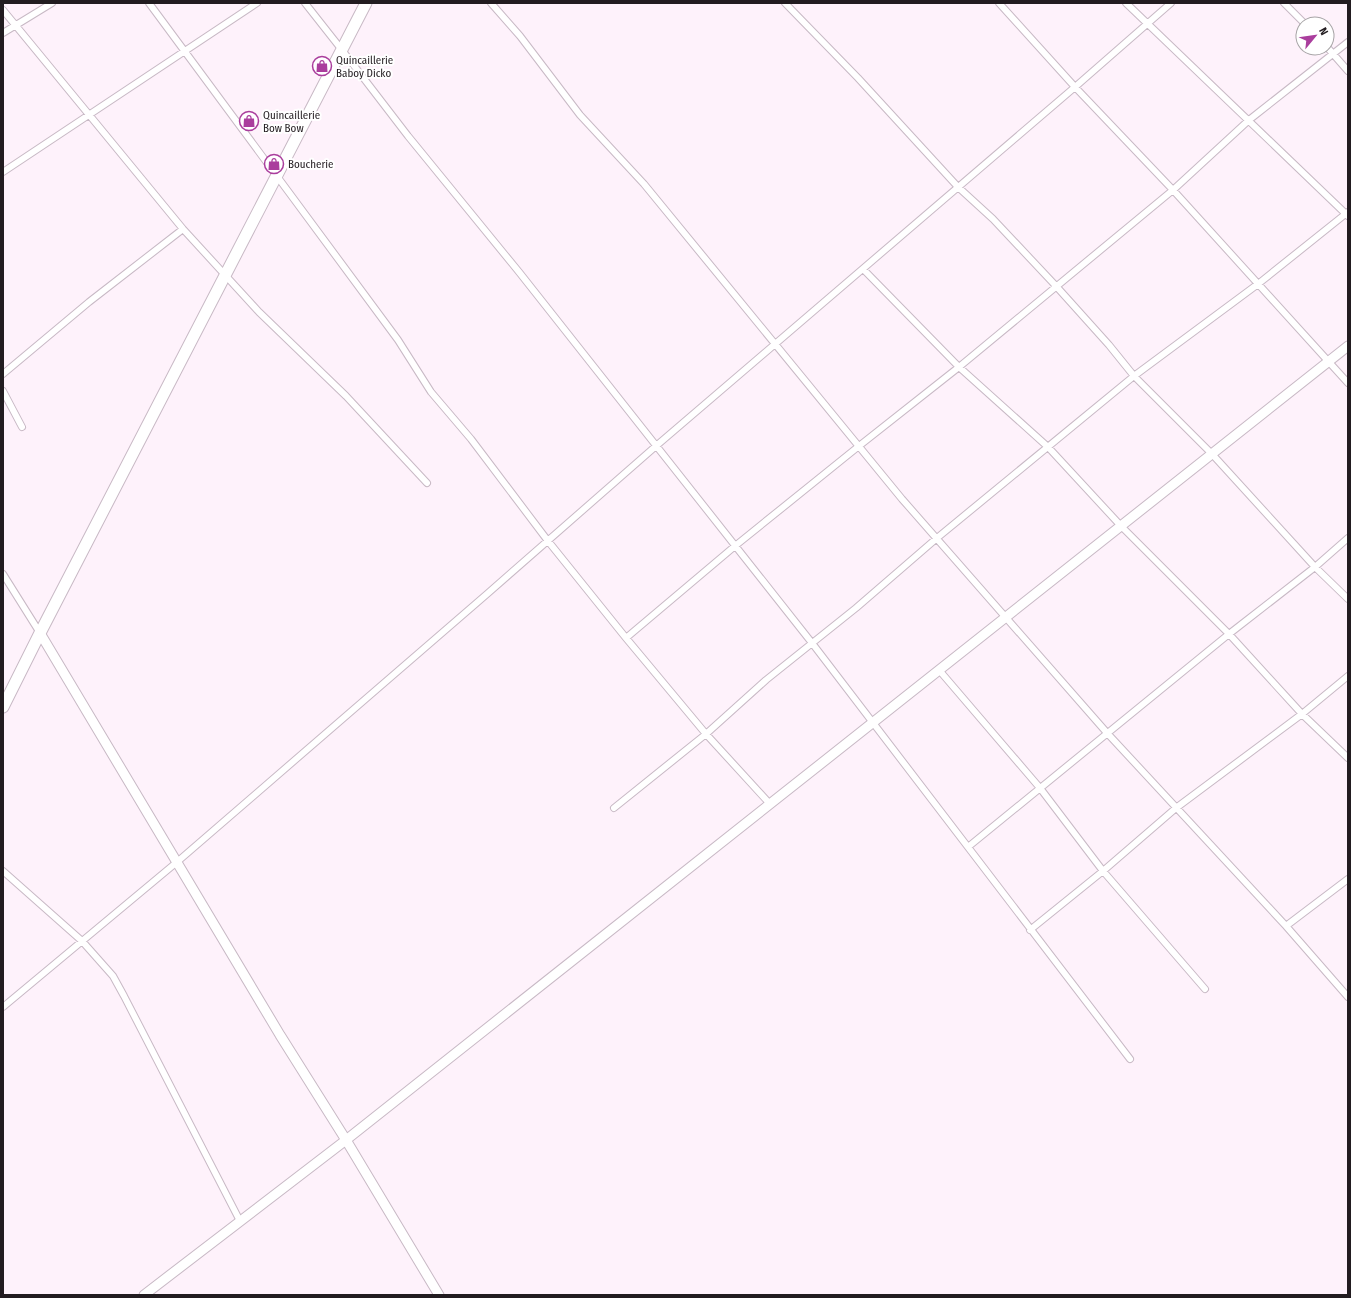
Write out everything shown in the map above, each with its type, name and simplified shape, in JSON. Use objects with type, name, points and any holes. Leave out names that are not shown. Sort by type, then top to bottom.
[{"type":"highway","points":[[3,707],[366,3]]},
{"type":"street","points":[[3,34],[52,3]]},
{"type":"street","points":[[149,3],[398,340],[431,392],[471,439],[548,541],[626,638],[706,734],[770,804]]},
{"type":"street","points":[[3,172],[257,3]]},
{"type":"street","points":[[305,3],[408,136],[519,272],[874,722],[1030,930],[1130,1059]]},
{"type":"street","points":[[491,3],[520,36],[580,115],[644,184],[902,499],[1108,734],[1286,926],[1348,997]]},
{"type":"street","points":[[785,3],[858,78],[958,187],[992,219],[1056,286],[1109,345],[1134,376],[1212,454],[1315,567],[1348,599]]},
{"type":"street","points":[[999,3],[1075,87],[1173,190],[1348,383]]},
{"type":"street","points":[[614,808],[706,734],[766,680],[1134,376],[1258,284],[1347,214],[1126,3]]},
{"type":"street","points":[[3,1008],[177,862],[656,446],[1171,3]]},
{"type":"street","points":[[1284,3],[1297,16]]},
{"type":"street","points":[[3,10],[183,229],[260,312],[346,396],[427,483]]},
{"type":"street","points":[[1335,53],[1348,42]]},
{"type":"street","points":[[1335,55],[1348,71]]},
{"type":"street","points":[[626,638],[735,546],[858,446],[959,367],[1173,190],[1249,120],[1331,56]]},
{"type":"street","points":[[3,374],[89,302],[183,229]]},
{"type":"street","points":[[863,269],[959,367],[1048,447],[1121,526],[1230,634],[1302,714],[1348,758]]},
{"type":"street","points":[[144,1295],[346,1140],[1348,346]]},
{"type":"street","points":[[3,391],[22,427]]},
{"type":"street","points":[[968,847],[1230,634],[1315,567],[1348,538]]},
{"type":"street","points":[[3,574],[40,633],[280,1035],[346,1140],[439,1295]]},
{"type":"street","points":[[940,670],[1040,788],[1103,871],[1205,989]]},
{"type":"street","points":[[1030,930],[1103,871],[1176,808],[1302,714],[1348,676]]},
{"type":"street","points":[[3,871],[82,941],[113,976],[240,1221]]},
{"type":"street","points":[[1286,926],[1348,879]]},
{"type":"place","name":"Quincaillerie Baboy Dicko","points":[[322,66]]},
{"type":"place","name":"Quincaillerie Bow Bow","points":[[249,121]]},
{"type":"place","name":"Boucherie","points":[[274,164]]}]
